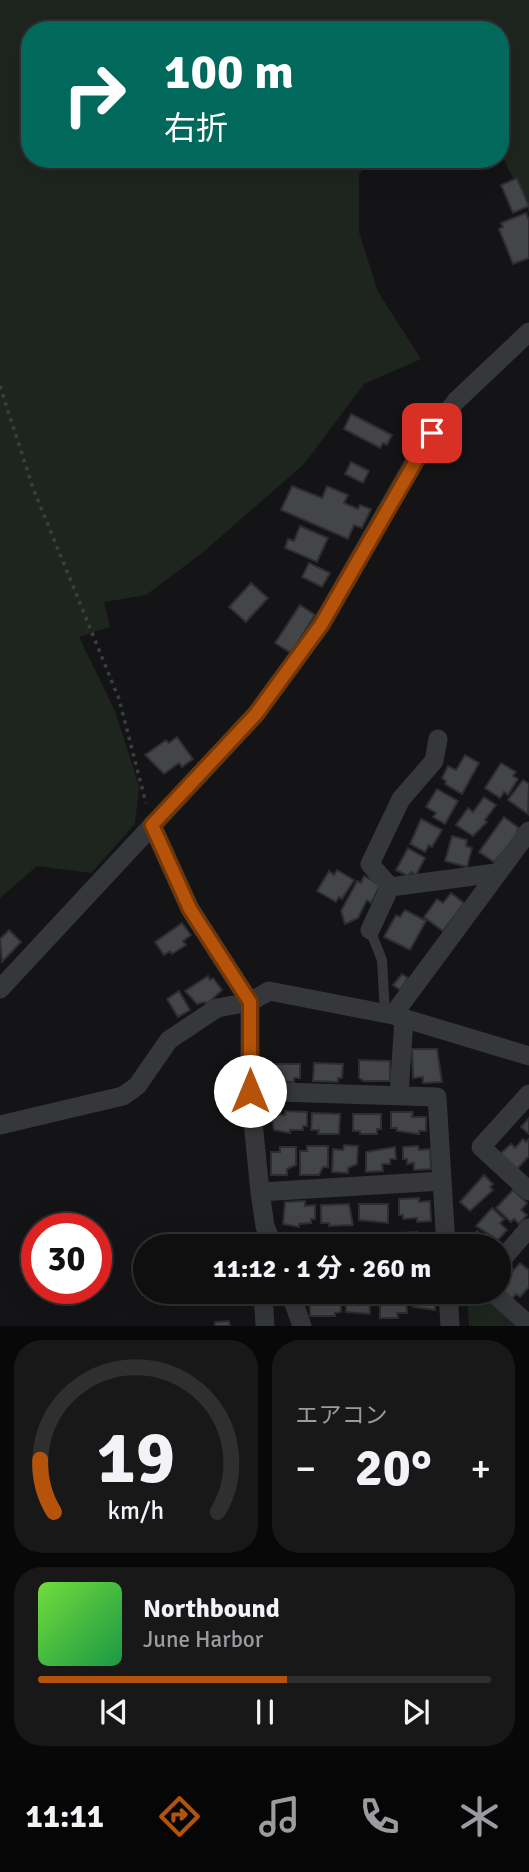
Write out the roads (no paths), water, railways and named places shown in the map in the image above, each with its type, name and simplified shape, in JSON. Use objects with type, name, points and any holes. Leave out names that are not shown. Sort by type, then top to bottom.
[{"type":"street","points":[[0,989],[256,714],[321,625],[407,471],[440,422],[456,401],[529,332]]},
{"type":"street","points":[[390,887],[370,864],[401,799],[434,761],[438,739]]},
{"type":"street","points":[[152,825],[190,909],[250,1002],[250,1091],[265,1234]]},
{"type":"street","points":[[399,1095],[394,1016],[529,831]]},
{"type":"street","points":[[390,887],[496,873]]},
{"type":"street","points":[[370,930],[390,887]]},
{"type":"street","points":[[0,1125],[123,1096],[136,1086],[169,1040],[217,1008],[250,1002],[269,990],[394,1016],[529,1056]]},
{"type":"street","points":[[250,1091],[438,1097],[445,1234]]},
{"type":"street","points":[[529,1094],[481,1147],[529,1191]]},
{"type":"street","points":[[260,1192],[442,1181]]},
{"type":"street","points":[[511,1249],[529,1228]]},
{"type":"street","points":[[263,1304],[265,1326]]},
{"type":"street","points":[[294,1304],[302,1326]]},
{"type":"street","points":[[449,1304],[450,1326]]},
{"type":"street","points":[[505,1304],[529,1325]]},
{"type":"lane","points":[[370,930],[382,960],[394,1016]]}]
